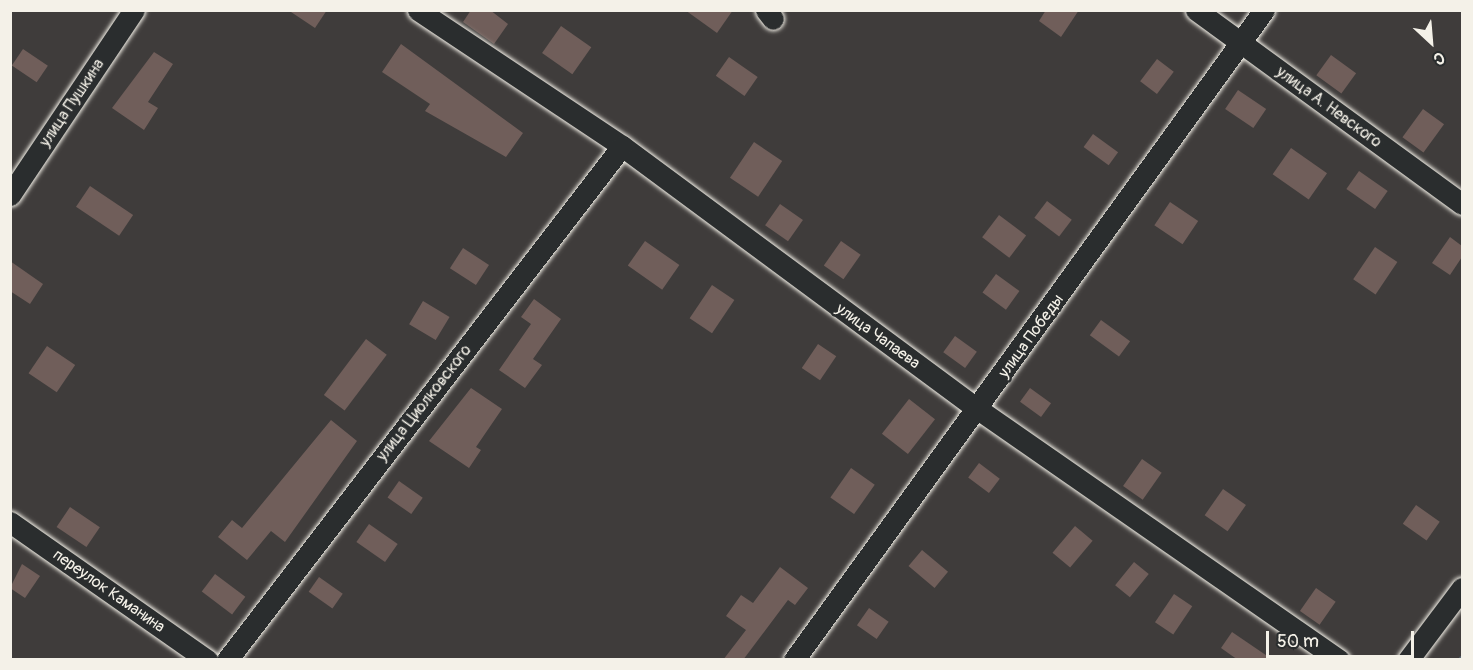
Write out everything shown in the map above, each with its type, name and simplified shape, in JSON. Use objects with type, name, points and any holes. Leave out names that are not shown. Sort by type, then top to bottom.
[{"type":"street","name":"улица Пушкина","points":[[10,195],[134,10]]},
{"type":"street","name":"улица Чапаева","points":[[418,10],[622,146],[978,409],[1339,660]]},
{"type":"street","name":"улица А. Невского","points":[[1196,10],[1462,204]]},
{"type":"street","name":"улица Победы","points":[[794,660],[978,409],[1264,10]]},
{"type":"street","name":"улица Циолковского","points":[[227,660],[622,146]]},
{"type":"street","name":"переулок Каманина","points":[[10,522],[207,660]]},
{"type":"street","points":[[1408,660],[1462,588]]},
{"type":"building","points":[[288,10],[327,10],[315,28]]},
{"type":"building","points":[[471,10],[490,10],[508,24],[494,44],[463,22]]},
{"type":"building","points":[[685,10],[733,10],[717,33]]},
{"type":"building","points":[[1046,10],[1079,10],[1061,37],[1039,21]]},
{"type":"building","points":[[561,26],[591,47],[572,74],[542,53]]},
{"type":"building","points":[[401,44],[523,133],[506,157],[425,111],[430,104],[382,72]]},
{"type":"building","points":[[23,49],[48,66],[37,82],[12,66]]},
{"type":"building","points":[[154,52],[173,64],[148,102],[158,108],[144,130],[112,108]]},
{"type":"building","points":[[1331,55],[1356,73],[1341,93],[1316,75]]},
{"type":"building","points":[[729,57],[758,77],[744,96],[716,76]]},
{"type":"building","points":[[1157,59],[1174,72],[1157,94],[1140,81]]},
{"type":"building","points":[[1238,90],[1266,109],[1253,128],[1225,109]]},
{"type":"building","points":[[1423,109],[1444,124],[1423,153],[1402,137]]},
{"type":"building","points":[[1093,134],[1118,152],[1109,165],[1084,147]]},
{"type":"building","points":[[754,142],[782,161],[758,197],[730,178]]},
{"type":"building","points":[[1291,148],[1327,173],[1309,199],[1273,174]]},
{"type":"building","points":[[1359,171],[1388,191],[1375,209],[1346,189]]},
{"type":"building","points":[[90,186],[133,215],[119,236],[76,207]]},
{"type":"building","points":[[1047,201],[1072,220],[1059,236],[1034,218]]},
{"type":"building","points":[[1170,202],[1198,221],[1183,244],[1154,225]]},
{"type":"building","points":[[780,204],[803,220],[788,241],[765,225]]},
{"type":"building","points":[[999,215],[1026,235],[1009,258],[982,237]]},
{"type":"building","points":[[1450,237],[1462,246],[1462,257],[1450,275],[1432,263]]},
{"type":"building","points":[[645,241],[679,265],[662,290],[628,266]]},
{"type":"building","points":[[841,241],[861,255],[843,279],[824,266]]},
{"type":"building","points":[[1375,247],[1397,262],[1376,294],[1353,279]]},
{"type":"building","points":[[463,248],[489,265],[476,285],[450,268]]},
{"type":"building","points":[[10,261],[43,284],[30,304],[10,291]]},
{"type":"building","points":[[996,274],[1019,291],[1006,310],[982,293]]},
{"type":"building","points":[[712,285],[734,300],[712,333],[690,318]]},
{"type":"building","points":[[534,299],[561,319],[533,359],[542,365],[525,388],[499,370],[531,324],[521,317]]},
{"type":"building","points":[[423,301],[450,317],[436,340],[409,324]]},
{"type":"building","points":[[1101,320],[1130,341],[1119,357],[1090,335]]},
{"type":"building","points":[[955,336],[977,352],[965,368],[943,352]]},
{"type":"building","points":[[366,339],[387,355],[345,411],[324,395]]},
{"type":"building","points":[[818,344],[836,356],[820,380],[802,368]]},
{"type":"building","points":[[47,346],[75,365],[57,392],[29,373]]},
{"type":"building","points":[[471,388],[502,409],[476,447],[481,450],[469,468],[429,441]]},
{"type":"building","points":[[1030,388],[1051,403],[1041,417],[1020,402]]},
{"type":"building","points":[[909,399],[935,419],[908,454],[882,434]]},
{"type":"building","points":[[331,420],[357,441],[285,542],[271,531],[247,560],[218,537],[232,520],[242,528]]},
{"type":"building","points":[[1142,459],[1162,473],[1143,500],[1123,486]]},
{"type":"building","points":[[979,463],[1000,479],[989,493],[968,477]]},
{"type":"building","points":[[851,468],[875,485],[854,514],[830,497]]},
{"type":"building","points":[[399,481],[423,498],[411,514],[388,497]]},
{"type":"building","points":[[1223,489],[1246,505],[1228,531],[1205,515]]},
{"type":"building","points":[[1416,505],[1440,522],[1427,540],[1403,524]]},
{"type":"building","points":[[70,507],[100,527],[86,547],[57,527]]},
{"type":"building","points":[[369,524],[398,544],[385,562],[356,542]]},
{"type":"building","points":[[1075,526],[1093,541],[1070,568],[1053,553]]},
{"type":"building","points":[[922,550],[948,572],[935,588],[909,566]]},
{"type":"building","points":[[1134,562],[1149,574],[1130,597],[1115,585]]},
{"type":"building","points":[[22,564],[40,576],[25,598],[10,588]]},
{"type":"building","points":[[780,567],[808,588],[795,605],[788,600],[743,660],[723,660],[746,630],[726,616],[741,595],[753,603]]},
{"type":"building","points":[[215,574],[245,597],[232,614],[202,592]]},
{"type":"building","points":[[319,577],[343,594],[332,608],[309,592]]},
{"type":"building","points":[[1316,588],[1336,602],[1320,625],[1300,611]]},
{"type":"building","points":[[1174,594],[1192,606],[1173,634],[1155,622]]},
{"type":"building","points":[[869,608],[889,622],[877,639],[857,625]]},
{"type":"building","points":[[1232,632],[1273,660],[1238,660],[1221,648]]}]
